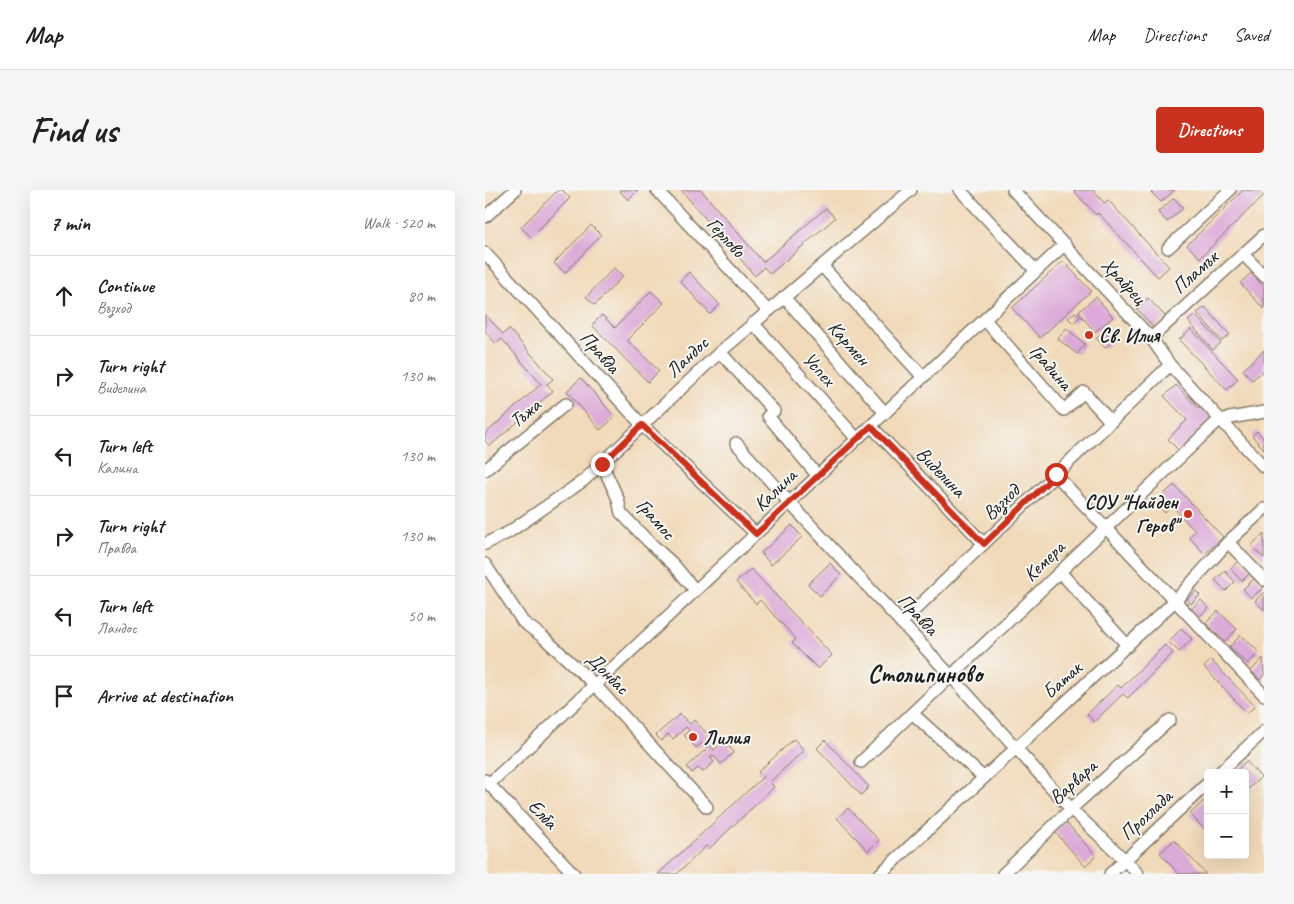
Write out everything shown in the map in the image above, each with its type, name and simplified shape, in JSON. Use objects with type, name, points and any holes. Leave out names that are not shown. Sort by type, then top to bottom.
[{"type":"street","points":[[485,217],[515,190]]},
{"type":"street","name":"Герлово","points":[[657,190],[767,310]]},
{"type":"street","points":[[892,190],[901,199]]},
{"type":"street","name":"Ландос","points":[[485,544],[509,532],[583,481],[767,310],[911,190]]},
{"type":"street","points":[[960,190],[1036,271]]},
{"type":"street","name":"Храбрец","points":[[1013,190],[1151,338],[1170,365],[1264,467]]},
{"type":"street","points":[[1168,248],[1230,190]]},
{"type":"street","name":"Пламък","points":[[1151,338],[1264,235]]},
{"type":"street","name":"Калина","points":[[487,782],[595,685],[1065,244]]},
{"type":"street","name":"Правда","points":[[485,253],[642,425],[756,534]]},
{"type":"street","points":[[1243,254],[1264,276]]},
{"type":"street","points":[[822,266],[923,377]]},
{"type":"street","name":"Кармен","points":[[784,297],[885,413]]},
{"type":"street","name":"Градина","points":[[985,320],[1064,410],[1084,392],[1111,422]]},
{"type":"street","name":"Успех","points":[[753,323],[857,439]]},
{"type":"street","points":[[720,352],[771,413],[817,475]]},
{"type":"street","name":"Възход","points":[[901,623],[1170,365]]},
{"type":"street","name":"Тъжа","points":[[485,470],[566,404]]},
{"type":"street","points":[[1219,420],[1264,412]]},
{"type":"street","name":"Кемера","points":[[861,762],[1219,420]]},
{"type":"street","name":"Виделина","points":[[871,426],[984,544]]},
{"type":"street","name":"Правда","points":[[736,442],[1071,809],[1138,874]]},
{"type":"street","name":"Грамос","points":[[602,464],[618,499],[621,513],[674,565],[695,590]]},
{"type":"street","points":[[1056,474],[1264,695]]},
{"type":"street","name":"Батак","points":[[880,874],[1128,646],[1176,600],[1228,542],[1264,509]]},
{"type":"street","points":[[1228,542],[1264,580]]},
{"type":"street","name":"Донбас","points":[[485,564],[523,622],[543,637],[595,685],[707,807]]},
{"type":"street","points":[[1060,572],[1128,646]]},
{"type":"street","points":[[912,713],[984,778]]},
{"type":"street","name":"Варвара","points":[[1003,874],[1071,809],[1171,720]]},
{"type":"street","points":[[1223,769],[1264,731]]},
{"type":"street","name":"Елба","points":[[487,782],[574,874]]},
{"type":"street","name":"Прохлада","points":[[1110,874],[1204,787]]},
{"type":"building","points":[[558,190],[562,190],[570,198],[531,237],[521,227]]},
{"type":"building","points":[[619,190],[638,190],[628,200]]},
{"type":"building","points":[[681,190],[701,190],[763,262],[826,208],[835,218],[770,274],[764,267],[755,276]]},
{"type":"building","points":[[1073,190],[1093,190],[1104,203],[1108,200],[1169,267],[1158,277],[1098,213],[1096,215]]},
{"type":"building","points":[[1153,190],[1175,190],[1161,202],[1151,192]]},
{"type":"building","points":[[1243,190],[1264,190],[1264,195],[1200,258],[1187,245]]},
{"type":"building","points":[[1174,198],[1183,208],[1167,222],[1158,212]]},
{"type":"building","points":[[591,225],[601,235],[565,273],[554,263]]},
{"type":"building","points":[[1063,261],[1091,291],[1040,338],[1012,308]]},
{"type":"building","points":[[614,268],[623,276],[595,305],[586,297]]},
{"type":"building","points":[[689,272],[720,305],[710,314],[680,281]]},
{"type":"building","points":[[1251,273],[1264,287],[1264,309],[1240,283]]},
{"type":"building","points":[[651,291],[664,303],[627,340],[659,371],[648,382],[592,325],[602,315],[615,328]]},
{"type":"building","points":[[1096,297],[1113,317],[1095,332],[1078,312]]},
{"type":"building","points":[[1148,298],[1166,317],[1154,328],[1137,309]]},
{"type":"building","points":[[1205,307],[1230,335],[1222,341],[1197,313]]},
{"type":"building","points":[[1075,312],[1080,317],[1073,323],[1068,318]]},
{"type":"building","points":[[485,314],[503,334],[509,329],[553,379],[547,384],[553,391],[490,446],[485,441],[485,434],[541,384],[502,339],[496,344],[485,331]]},
{"type":"building","points":[[1195,315],[1221,343],[1213,350],[1188,321]]},
{"type":"building","points":[[1066,328],[1085,344],[1077,354],[1058,339]]},
{"type":"building","points":[[1191,329],[1238,379],[1227,390],[1179,340]]},
{"type":"building","points":[[1103,331],[1113,341],[1105,348],[1096,338]]},
{"type":"building","points":[[1264,350],[1264,370],[1252,380],[1243,370]]},
{"type":"building","points":[[581,378],[615,417],[600,430],[567,391]]},
{"type":"building","points":[[1176,385],[1199,409],[1201,407],[1214,420],[1180,452],[1168,439],[1187,420],[1164,396]]},
{"type":"building","points":[[1257,431],[1264,439],[1264,449],[1252,436]]},
{"type":"building","points":[[1174,485],[1223,537],[1205,554],[1189,537],[1195,531],[1172,506],[1165,513],[1155,502]]},
{"type":"building","points":[[792,525],[802,537],[771,565],[761,553]]},
{"type":"building","points":[[1264,533],[1264,558],[1251,546]]},
{"type":"building","points":[[1240,559],[1252,571],[1242,581],[1230,569]]},
{"type":"building","points":[[830,563],[841,575],[820,596],[808,584]]},
{"type":"building","points":[[751,569],[832,655],[818,669],[792,643],[796,639],[760,600],[756,604],[736,582]]},
{"type":"building","points":[[1225,571],[1235,582],[1226,591],[1215,580]]},
{"type":"building","points":[[1256,577],[1264,587],[1251,598],[1243,589]]},
{"type":"building","points":[[1196,591],[1200,595],[1191,604],[1187,599]]},
{"type":"building","points":[[1264,592],[1264,610],[1255,601]]},
{"type":"building","points":[[1201,600],[1209,608],[1196,619],[1189,611]]},
{"type":"building","points":[[1218,611],[1237,629],[1225,642],[1206,623]]},
{"type":"building","points":[[1181,628],[1192,639],[1179,652],[1169,642]]},
{"type":"building","points":[[1241,635],[1259,652],[1248,664],[1229,647]]},
{"type":"building","points":[[1165,645],[1173,653],[1128,698],[1123,694],[1094,722],[1087,714],[1118,685],[1121,688]]},
{"type":"building","points":[[1263,658],[1264,675],[1260,680],[1251,671]]},
{"type":"building","points":[[1211,660],[1255,706],[1247,713],[1204,667]]},
{"type":"building","points":[[680,714],[690,724],[694,720],[712,739],[708,743],[714,750],[730,736],[735,742],[729,747],[734,752],[721,764],[713,755],[710,757],[714,762],[703,772],[698,768],[692,773],[687,767],[708,749],[702,743],[696,748],[684,735],[689,730],[686,727],[673,739],[668,734],[661,741],[656,735]]},
{"type":"building","points":[[794,739],[804,750],[770,782],[774,787],[709,849],[706,846],[677,874],[658,874],[763,777],[758,772]]},
{"type":"building","points":[[825,740],[869,787],[861,795],[817,748]]},
{"type":"building","points":[[1246,761],[1261,777],[1249,788],[1249,769],[1238,769]]},
{"type":"building","points":[[1204,801],[1204,829],[1190,814]]},
{"type":"building","points":[[848,808],[879,840],[868,851],[837,818]]},
{"type":"building","points":[[1065,821],[1096,856],[1085,866],[1054,831]]},
{"type":"building","points":[[1174,840],[1206,874],[1179,874],[1160,853]]},
{"type":"place","name":"Св. Илия","points":[[1089,335]]},
{"type":"place","name":"СОУ \"Найден Геров\"","points":[[1188,514]]},
{"type":"place","name":"Лилия","points":[[693,737]]},
{"type":"district","name":"Столипиново","points":[[925,674]]},
{"type":"route","points":[[602,464],[642,425],[756,534],[871,426],[984,544],[1056,474]]}]
